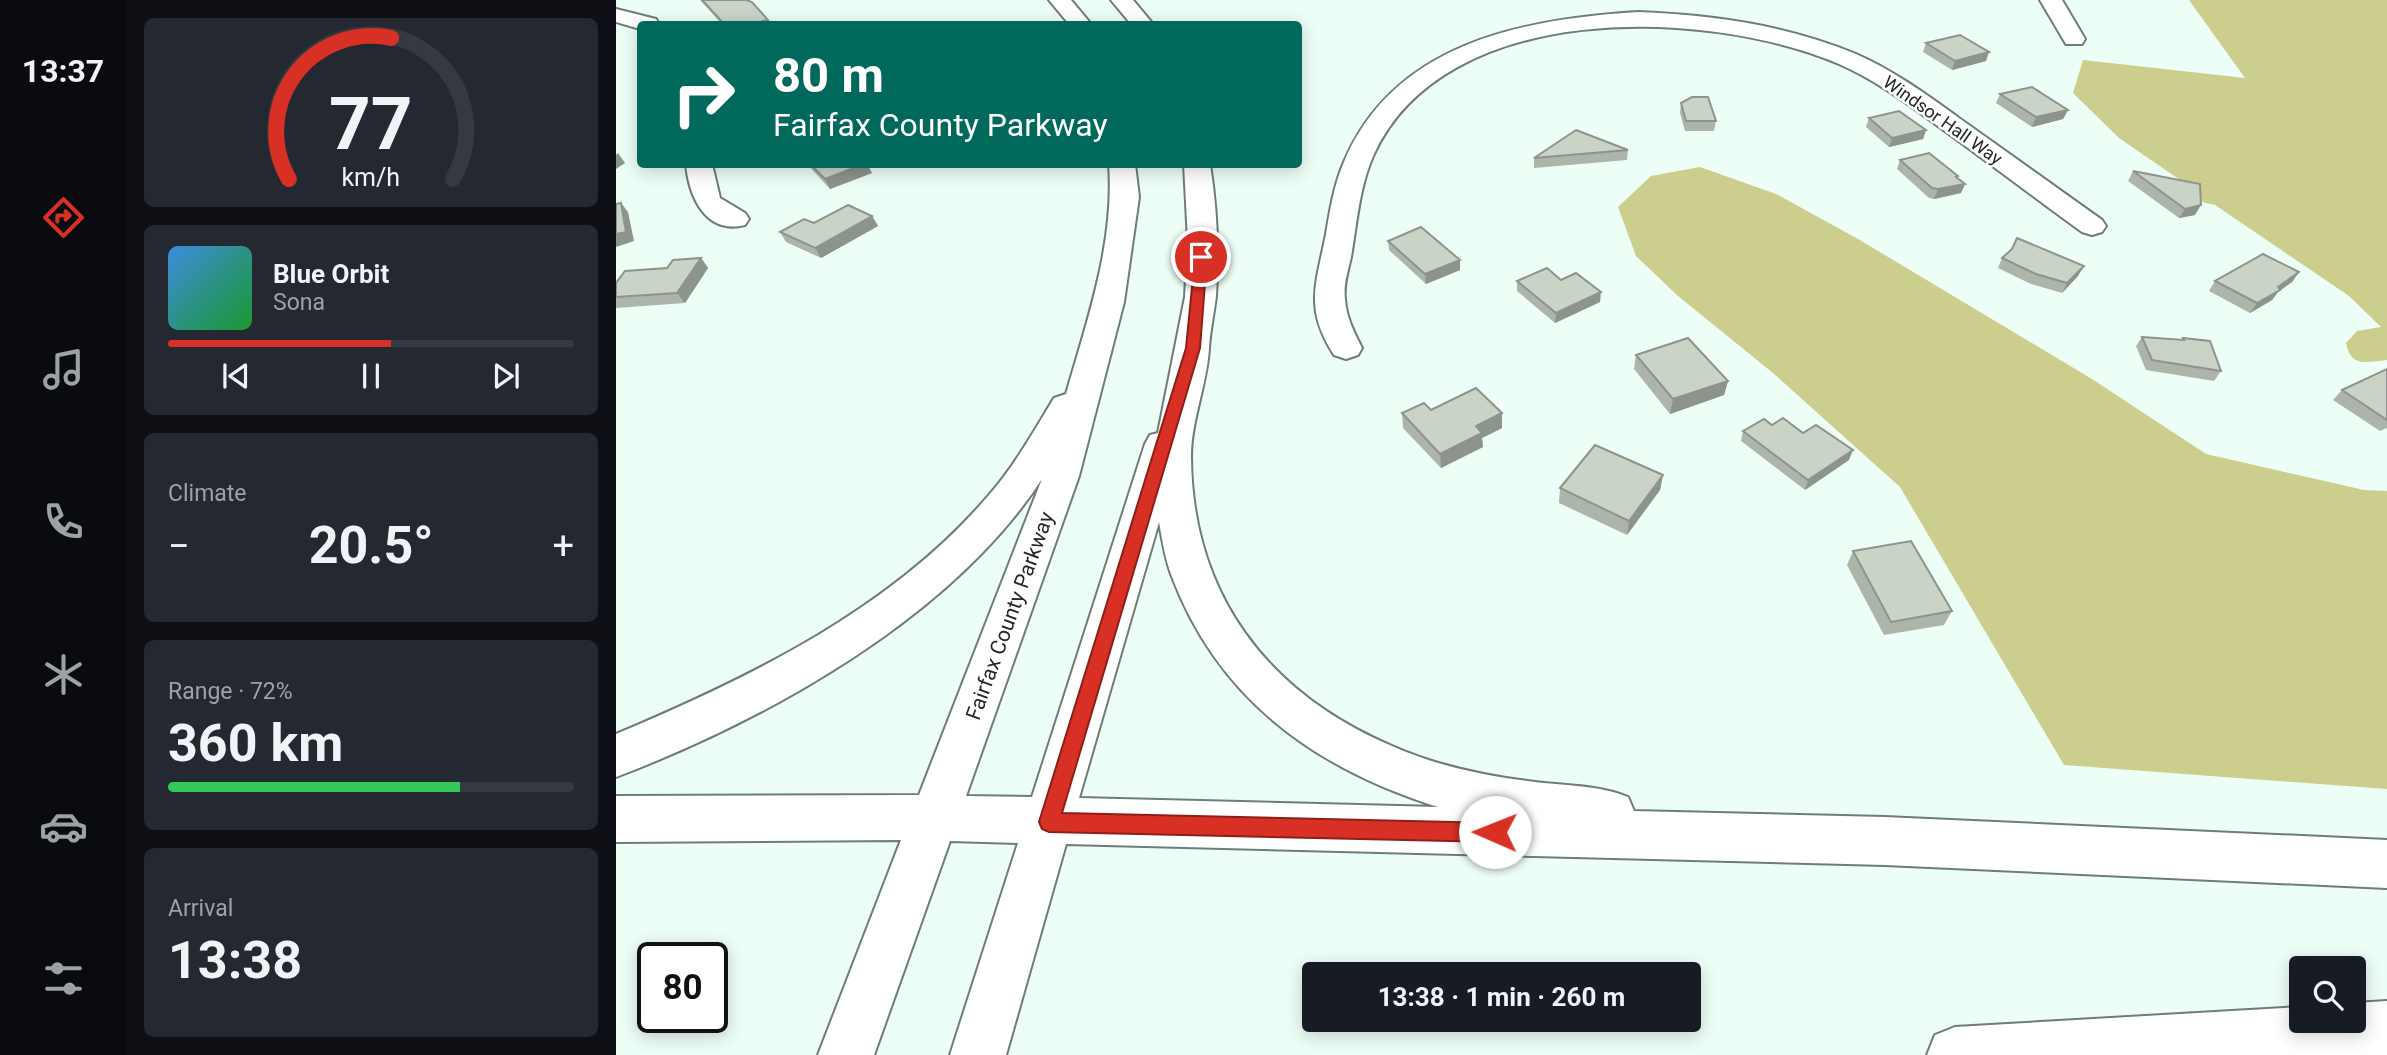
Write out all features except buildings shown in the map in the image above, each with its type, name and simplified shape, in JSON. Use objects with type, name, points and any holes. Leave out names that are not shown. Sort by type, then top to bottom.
[{"type":"main road","points":[[1060,0],[1078,21]]},
{"type":"main road","points":[[1122,0],[1140,21]]},
{"type":"main road","points":[[2051,0],[2074,39]]},
{"type":"main road","points":[[616,15],[637,21]]},
{"type":"main road","name":"Windsor Hall Way","points":[[1346,348],[1334,323],[1329,296],[1350,182],[1372,132],[1411,88],[1431,71],[1453,59],[1559,15],[1683,21],[1773,34],[1830,52],[1901,87],[2092,226]]},
{"type":"main road","points":[[700,168],[703,195],[711,206],[736,219]]},
{"type":"main road","name":"Fairfax County Parkway","points":[[846,1055],[1061,476],[1108,302],[1125,197],[1122,168]]},
{"type":"main road","points":[[1197,168],[1203,232],[1193,348],[1173,455],[1174,492],[1185,563],[1208,614],[1234,655],[1265,689],[1296,715],[1336,742],[1378,764],[1430,783],[1494,799],[1885,841]]},
{"type":"main road","points":[[978,1055],[1193,348]]},
{"type":"main road","points":[[616,756],[760,690],[837,643],[930,577],[968,543],[1015,488],[1055,425],[1094,351]]},
{"type":"main road","points":[[616,819],[847,817],[1885,841],[2387,864]]},
{"type":"main road","points":[[1955,1055],[2387,1029]]},
{"type":"green space","points":[[2189,0],[2387,0],[2387,360],[2361,362],[2348,351],[2346,343],[2357,331],[2381,327],[2349,296],[2215,205],[2202,202],[2199,193],[2119,138],[2073,93],[2083,60],[2245,78]]},
{"type":"green space","points":[[1700,167],[1776,194],[1858,239],[2092,379],[2206,454],[2364,490],[2387,491],[2387,789],[2064,765],[1900,487],[1773,373],[1678,296],[1636,256],[1618,207],[1651,176]]},
{"type":"route","points":[[1201,257],[1193,348],[1049,822],[1495,832]]}]
